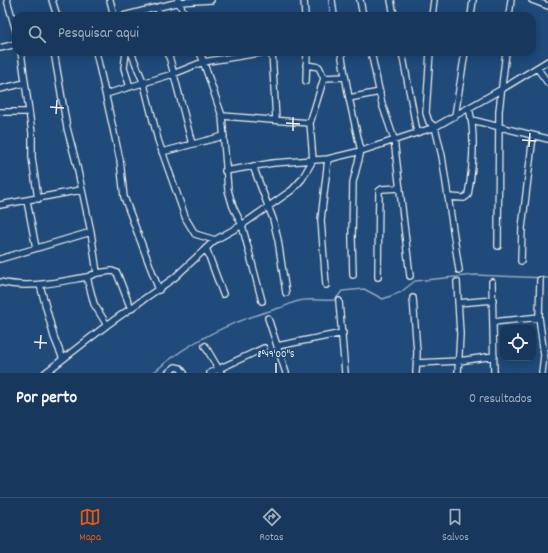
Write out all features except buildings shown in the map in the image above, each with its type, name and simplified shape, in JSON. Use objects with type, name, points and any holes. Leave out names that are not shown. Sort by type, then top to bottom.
[{"type":"street","points":[[7,0],[12,18]]},
{"type":"street","points":[[52,0],[56,12]]},
{"type":"street","points":[[110,0],[113,12]]},
{"type":"street","points":[[139,12],[179,1],[211,0]]},
{"type":"street","points":[[304,0],[305,12]]},
{"type":"street","points":[[332,0],[334,12]]},
{"type":"street","points":[[360,0],[362,12]]},
{"type":"street","points":[[391,0],[393,12]]},
{"type":"street","points":[[432,12],[434,0]]},
{"type":"street","points":[[472,12],[473,0]]},
{"type":"street","points":[[510,12],[511,0]]},
{"type":"street","points":[[532,0],[548,6]]},
{"type":"street","points":[[179,1],[183,12]]},
{"type":"street","points":[[158,7],[159,12]]},
{"type":"street","points":[[0,48],[12,45]]},
{"type":"street","points":[[21,56],[32,133],[32,158],[38,199]]},
{"type":"street","points":[[55,56],[67,128],[91,232],[97,273]]},
{"type":"street","points":[[97,56],[120,160],[124,197],[159,290]]},
{"type":"street","points":[[126,56],[124,68],[130,87]]},
{"type":"street","points":[[133,56],[144,84],[162,152],[192,230],[200,236],[215,240]]},
{"type":"street","points":[[169,56],[192,144]]},
{"type":"street","points":[[201,56],[222,116],[225,171],[230,199],[242,225],[262,301]]},
{"type":"street","points":[[106,94],[144,84],[203,62],[241,56]]},
{"type":"street","points":[[272,56],[276,120]]},
{"type":"street","points":[[306,81],[307,56]]},
{"type":"street","points":[[342,56],[361,151],[353,182],[353,275]]},
{"type":"street","points":[[372,56],[386,117],[394,139],[410,276]]},
{"type":"street","points":[[403,56],[417,132]]},
{"type":"street","points":[[430,56],[426,113],[427,118],[435,126],[442,156],[459,270]]},
{"type":"street","points":[[455,116],[464,56]]},
{"type":"street","points":[[498,246],[499,128],[506,56]]},
{"type":"street","points":[[225,171],[253,166],[328,159],[361,151],[435,126],[502,90],[548,61]]},
{"type":"street","points":[[45,373],[107,325],[159,290],[187,267],[215,240],[242,225],[267,206],[292,190],[302,179],[314,160],[310,123],[324,78],[319,67],[306,65]]},
{"type":"street","points":[[537,68],[548,83]]},
{"type":"street","points":[[324,78],[345,77]]},
{"type":"street","points":[[0,89],[24,83]]},
{"type":"street","points":[[349,98],[380,92]]},
{"type":"street","points":[[448,197],[464,198],[468,195],[472,173],[472,120],[469,108]]},
{"type":"street","points":[[0,112],[28,112]]},
{"type":"street","points":[[222,116],[310,123]]},
{"type":"street","points":[[472,120],[499,128],[548,139]]},
{"type":"street","points":[[162,152],[224,136]]},
{"type":"street","points":[[521,261],[522,228],[533,136]]},
{"type":"street","points":[[326,285],[321,225],[328,159]]},
{"type":"street","points":[[253,166],[273,219],[278,240],[286,293]]},
{"type":"street","points":[[378,277],[379,191],[382,189],[400,188]]},
{"type":"street","points":[[0,205],[81,190]]},
{"type":"street","points":[[27,201],[36,248]]},
{"type":"street","points":[[0,259],[91,232]]},
{"type":"street","points":[[206,248],[223,294]]},
{"type":"street","points":[[0,282],[19,285],[40,285],[112,271],[116,273],[131,309]]},
{"type":"street","points":[[87,277],[94,304],[107,325]]},
{"type":"street","points":[[540,280],[539,317],[545,340],[542,373]]},
{"type":"street","points":[[457,282],[460,334],[458,373]]},
{"type":"street","points":[[492,282],[494,373]]},
{"type":"street","points":[[40,285],[54,337],[63,359]]},
{"type":"street","points":[[412,298],[417,363],[416,373]]},
{"type":"street","points":[[458,303],[493,300]]},
{"type":"street","points":[[339,301],[343,333],[345,373]]},
{"type":"street","points":[[493,322],[539,317]]},
{"type":"street","points":[[268,318],[286,373]]},
{"type":"street","points":[[277,346],[343,333]]},
{"type":"street","points":[[205,346],[220,371]]},
{"type":"street","points":[[210,373],[220,371],[264,348]]},
{"type":"street","points":[[417,363],[459,361],[494,356]]},
{"type":"street","points":[[168,373],[175,367],[180,368],[184,373]]},
{"type":"waterway","points":[[153,373],[167,361],[212,333],[244,319],[302,300],[335,300],[342,291],[364,289],[383,299],[401,292],[415,281],[475,275],[548,278]]}]
